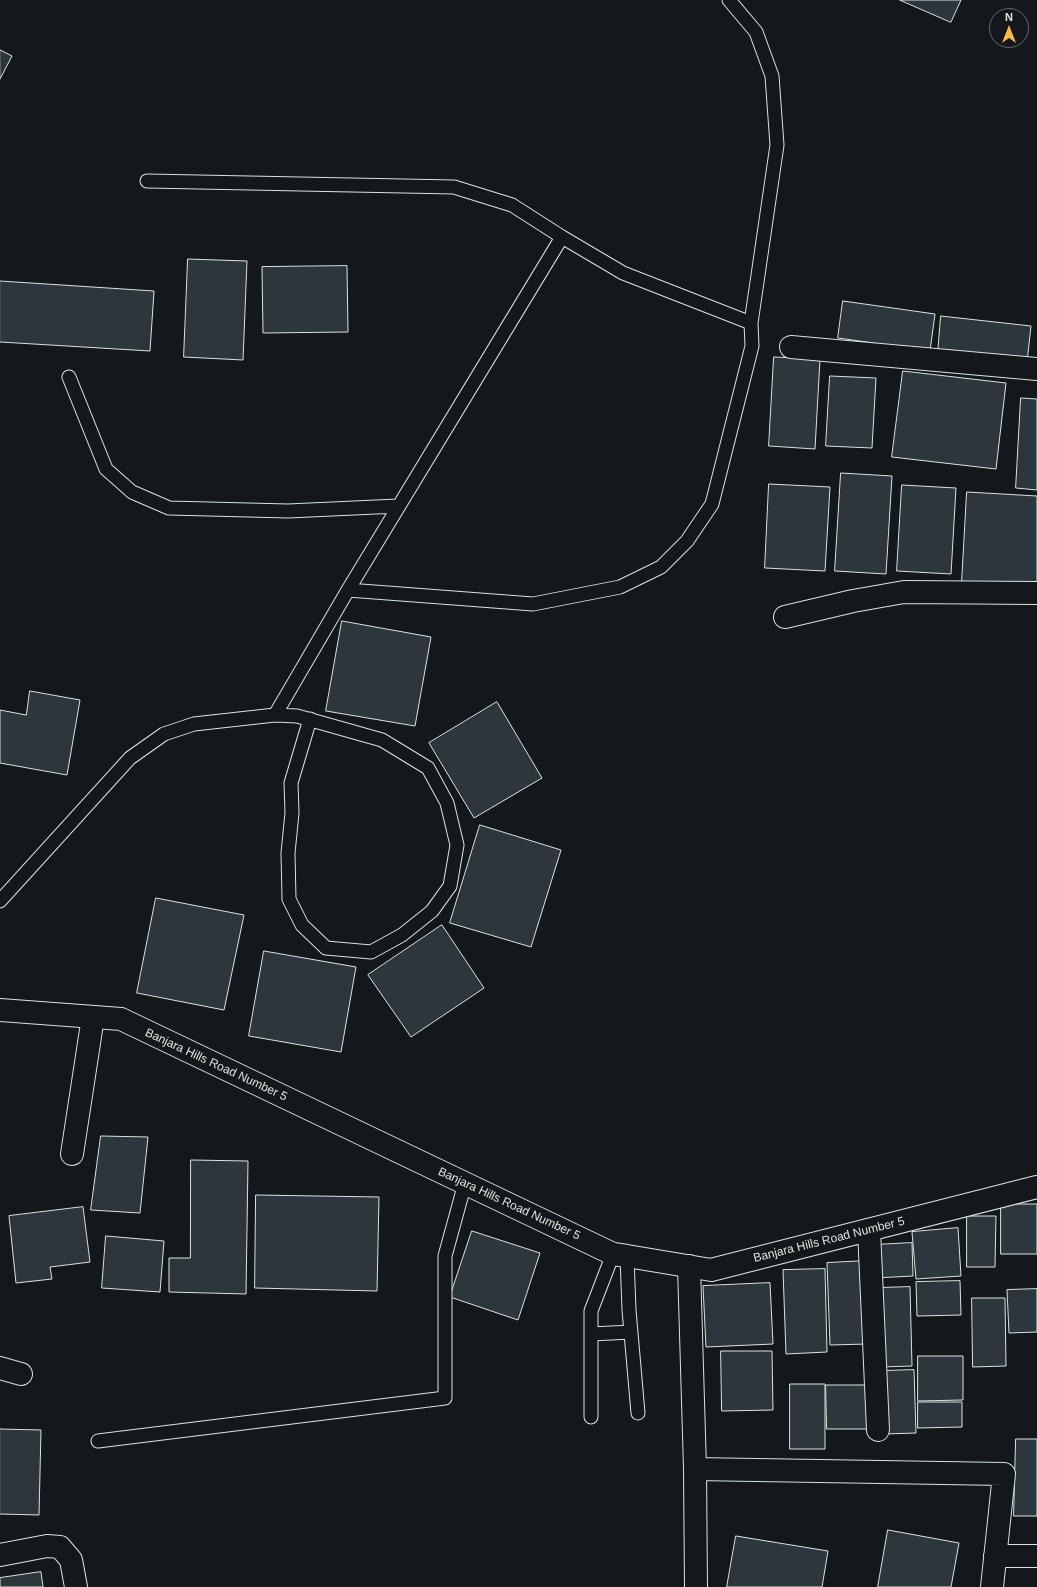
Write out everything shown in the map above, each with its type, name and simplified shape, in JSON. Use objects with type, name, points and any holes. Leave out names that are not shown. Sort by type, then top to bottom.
[{"type":"street","points":[[791,347],[1037,369]]},
{"type":"street","points":[[785,617],[853,601],[904,592],[1037,593]]},
{"type":"street","name":"Banjara Hills Road Number 5","points":[[0,1010],[121,1019],[464,1183],[620,1255],[711,1270],[1037,1187]]},
{"type":"street","points":[[72,1154],[93,1017]]},
{"type":"street","points":[[869,1230],[878,1430]]},
{"type":"street","points":[[689,1266],[695,1469],[696,1587]]},
{"type":"street","points":[[0,1368],[21,1374]]},
{"type":"street","points":[[695,1469],[1004,1474],[992,1587]]},
{"type":"street","points":[[0,1555],[47,1546],[60,1547],[71,1560],[76,1587]]},
{"type":"street","points":[[995,1556],[1037,1556]]},
{"type":"lane","points":[[348,590],[532,604],[620,587],[661,567],[687,541],[712,504],[752,346],[751,323],[777,145],[772,76],[756,32],[729,0]]},
{"type":"lane","points":[[147,181],[454,188],[512,205],[623,274],[751,323]]},
{"type":"lane","points":[[275,715],[398,506],[562,237]]},
{"type":"lane","points":[[69,376],[106,469],[132,492],[169,508],[288,511],[398,506]]},
{"type":"lane","points":[[0,901],[130,758],[164,734],[194,724],[275,715],[297,716],[382,740],[428,768],[447,802],[458,845],[450,886],[432,912],[402,935],[371,952],[326,948],[302,925],[289,899],[288,853],[292,813],[292,783],[310,720]]},
{"type":"lane","points":[[98,1441],[445,1398],[445,1256],[464,1183]]},
{"type":"lane","points":[[620,1255],[630,1332],[638,1413]]},
{"type":"lane","points":[[591,1417],[591,1311],[620,1255]]},
{"type":"lane","points":[[591,1334],[630,1332]]},
{"type":"building","points":[[900,0],[961,0],[951,22]]},
{"type":"building","points":[[0,50],[12,56],[0,79]]},
{"type":"building","points":[[188,259],[247,261],[243,360],[184,357]]},
{"type":"building","points":[[347,266],[348,332],[263,333],[262,267]]},
{"type":"building","points":[[0,281],[154,291],[150,351],[0,342]]},
{"type":"building","points":[[843,301],[935,314],[930,351],[838,338]]},
{"type":"building","points":[[941,316],[1031,326],[1027,362],[938,353]]},
{"type":"building","points":[[774,357],[820,359],[815,449],[769,446]]},
{"type":"building","points":[[903,371],[1006,383],[996,469],[892,457]]},
{"type":"building","points":[[830,376],[876,378],[872,448],[826,446]]},
{"type":"building","points":[[1021,398],[1037,399],[1037,490],[1016,488]]},
{"type":"building","points":[[841,473],[892,476],[886,574],[835,571]]},
{"type":"building","points":[[769,484],[830,487],[825,571],[765,568]]},
{"type":"building","points":[[902,485],[956,488],[951,574],[897,571]]},
{"type":"building","points":[[967,492],[1037,496],[1037,586],[962,582]]},
{"type":"building","points":[[342,621],[431,637],[415,726],[326,711]]},
{"type":"building","points":[[30,691],[80,700],[67,775],[0,763],[0,710],[26,715]]},
{"type":"building","points":[[497,702],[542,778],[474,818],[429,743]]},
{"type":"building","points":[[480,825],[561,850],[531,947],[450,923]]},
{"type":"building","points":[[156,898],[244,915],[224,1010],[137,993]]},
{"type":"building","points":[[442,925],[484,988],[411,1037],[368,975]]},
{"type":"building","points":[[264,951],[356,967],[341,1052],[249,1036]]},
{"type":"building","points":[[101,1136],[148,1137],[140,1213],[91,1210]]},
{"type":"building","points":[[191,1160],[248,1161],[246,1294],[169,1292],[169,1258],[190,1258]]},
{"type":"building","points":[[256,1195],[379,1197],[377,1291],[255,1288]]},
{"type":"building","points":[[1001,1204],[1037,1204],[1037,1254],[1001,1254]]},
{"type":"building","points":[[83,1207],[90,1262],[50,1267],[52,1279],[16,1283],[9,1216]]},
{"type":"building","points":[[967,1216],[996,1216],[995,1267],[967,1267]]},
{"type":"building","points":[[958,1228],[961,1276],[916,1279],[912,1232]]},
{"type":"building","points":[[472,1231],[540,1253],[518,1320],[450,1297]]},
{"type":"building","points":[[106,1236],[164,1241],[160,1292],[102,1288]]},
{"type":"building","points":[[912,1243],[913,1276],[875,1278],[873,1245]]},
{"type":"building","points":[[865,1261],[867,1344],[830,1345],[827,1263]]},
{"type":"building","points":[[825,1269],[827,1352],[786,1354],[783,1270]]},
{"type":"building","points":[[960,1281],[961,1315],[917,1316],[916,1282]]},
{"type":"building","points":[[770,1283],[773,1344],[706,1347],[703,1286]]},
{"type":"building","points":[[910,1287],[912,1366],[880,1367],[878,1288]]},
{"type":"building","points":[[1037,1289],[1037,1332],[1009,1333],[1007,1290]]},
{"type":"building","points":[[972,1298],[1005,1298],[1006,1366],[973,1367]]},
{"type":"building","points":[[721,1351],[772,1351],[773,1410],[722,1411]]},
{"type":"building","points":[[918,1356],[963,1356],[963,1400],[918,1401]]},
{"type":"building","points":[[914,1370],[916,1433],[883,1434],[881,1371]]},
{"type":"building","points":[[790,1384],[825,1384],[825,1449],[790,1449]]},
{"type":"building","points":[[826,1385],[867,1385],[868,1429],[827,1429]]},
{"type":"building","points":[[918,1402],[962,1402],[962,1427],[918,1428]]},
{"type":"building","points":[[0,1429],[41,1430],[39,1515],[0,1514]]},
{"type":"building","points":[[1016,1439],[1037,1439],[1037,1516],[1014,1516]]},
{"type":"building","points":[[888,1530],[959,1543],[951,1587],[878,1587]]},
{"type":"building","points":[[736,1536],[828,1551],[822,1587],[727,1587]]},
{"type":"building","points":[[41,1572],[43,1587],[0,1587],[0,1578]]}]
